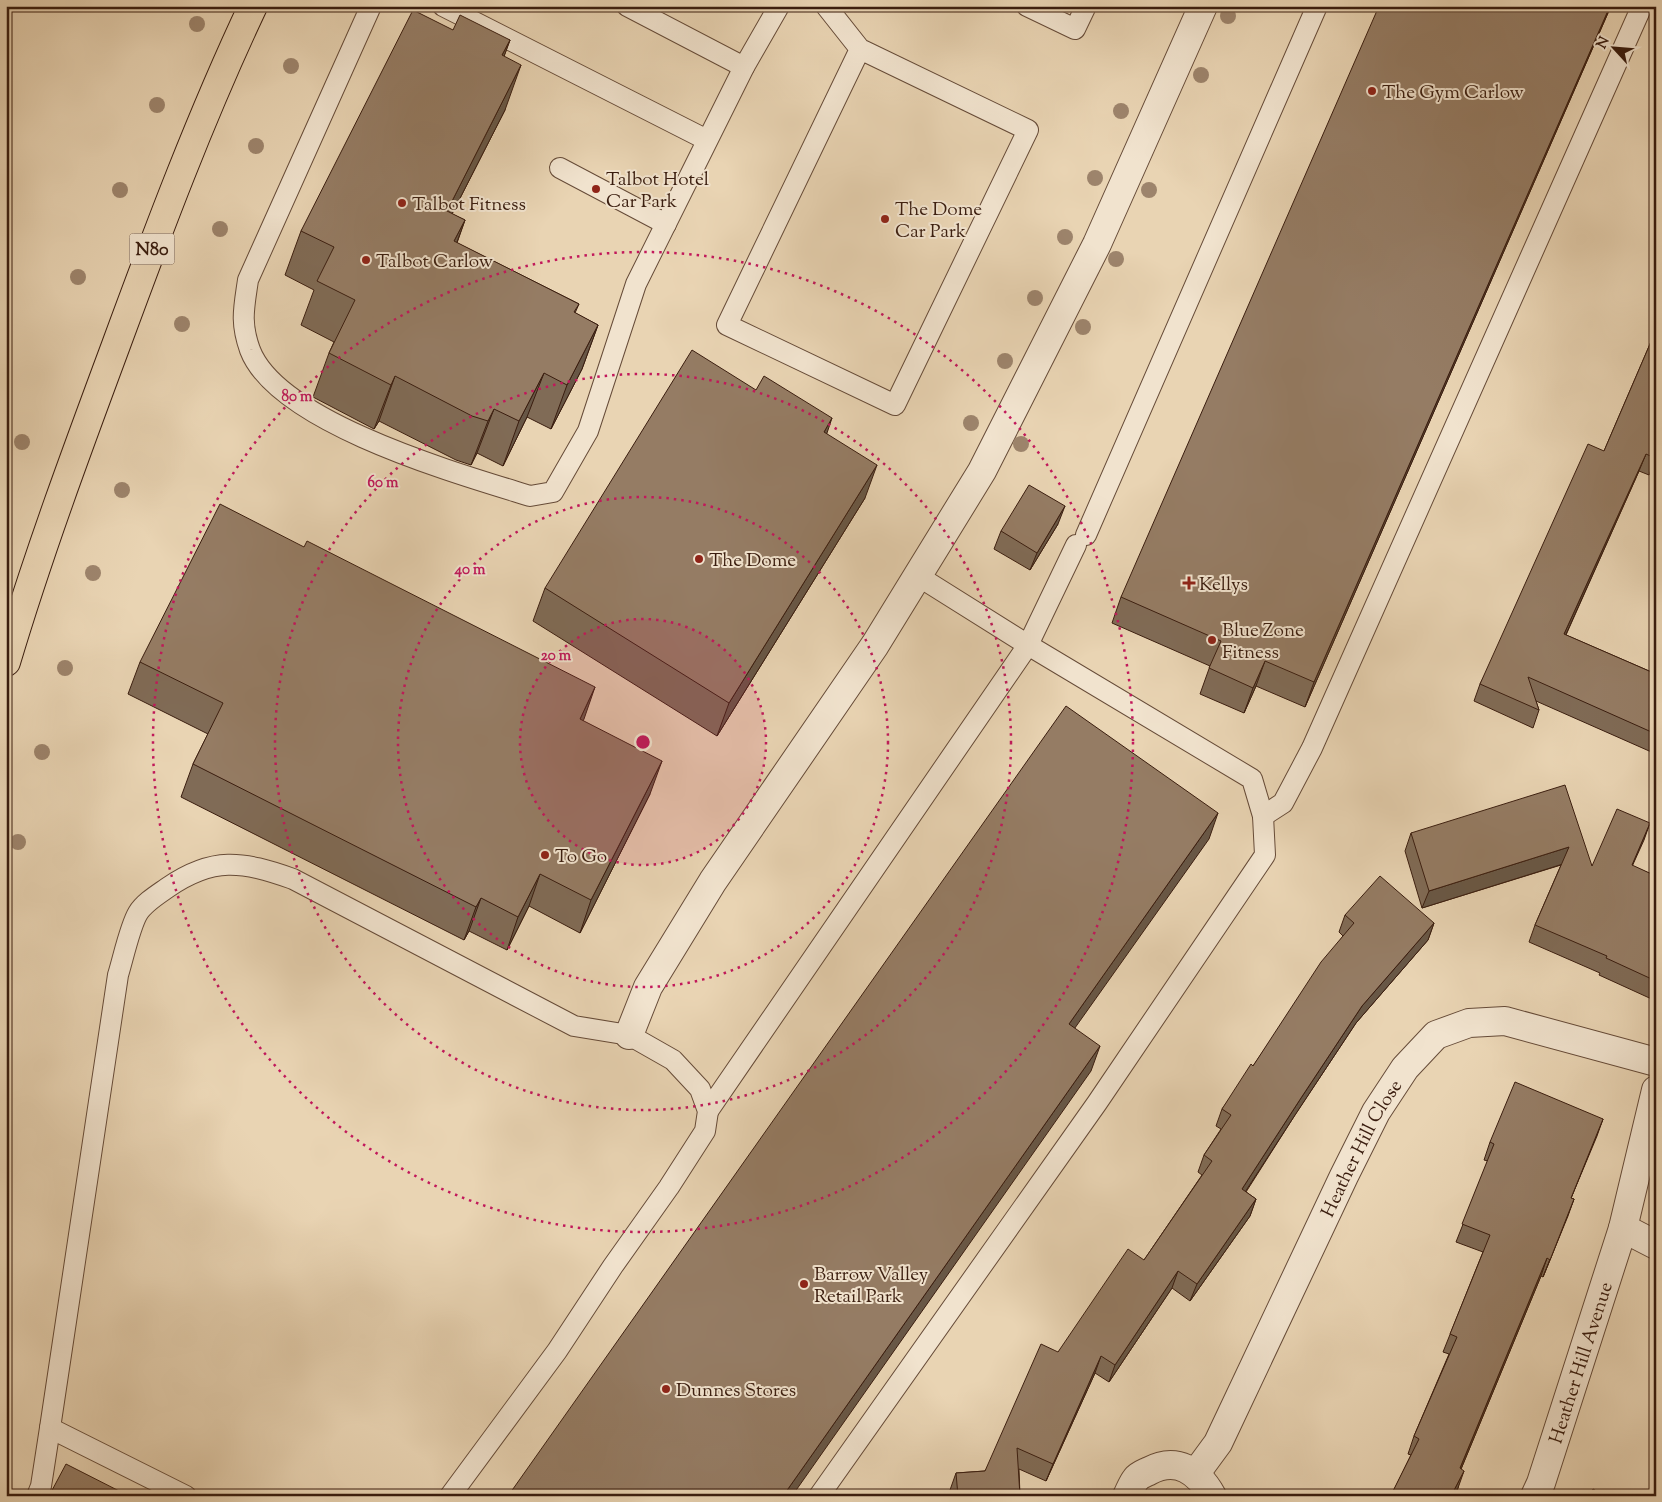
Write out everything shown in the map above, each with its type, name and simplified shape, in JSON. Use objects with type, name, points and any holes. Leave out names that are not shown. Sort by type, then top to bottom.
[{"type":"main road","name":"N80","points":[[6,662],[60,496],[143,272],[227,61],[253,6]]},
{"type":"street","points":[[629,1035],[648,987],[713,881],[875,644],[982,471],[1088,261],[1203,6]]},
{"type":"street","name":"Heather Hill Close","points":[[1196,1473],[1218,1443],[1376,1112],[1405,1068],[1436,1035],[1469,1023],[1505,1021],[1656,1062]]},
{"type":"street","name":"Heather Hill Avenue","points":[[1534,1496],[1541,1483],[1624,1228],[1656,1090]]},
{"type":"street","points":[[1624,1228],[1656,1245]]},
{"type":"street","points":[[1127,1496],[1137,1477],[1160,1465],[1183,1467],[1196,1473],[1204,1480],[1212,1496]]},
{"type":"lane","points":[[370,6],[248,280],[242,319],[251,352],[269,380],[318,416],[382,446],[530,496],[552,492],[588,431],[636,284],[744,67],[778,6]]},
{"type":"lane","points":[[443,6],[707,140]]},
{"type":"lane","points":[[627,6],[744,67]]},
{"type":"lane","points":[[826,6],[860,49],[1028,130],[895,406],[727,325],[860,49]]},
{"type":"lane","points":[[1027,6],[1075,29],[1086,6]]},
{"type":"lane","points":[[450,1496],[557,1351],[613,1266],[669,1187],[705,1131],[708,1111],[1028,645],[1081,540],[1317,6]]},
{"type":"lane","points":[[1263,816],[1283,803],[1312,748],[1642,6]]},
{"type":"lane","points":[[560,168],[666,224]]},
{"type":"lane","points":[[820,1496],[1097,1103],[1264,855],[1263,816],[1252,779],[1028,645],[918,576]]},
{"type":"lane","points":[[37,1496],[41,1486],[118,975],[138,913],[155,896],[184,876],[216,865],[256,866],[293,879],[574,1026],[629,1035],[673,1060],[700,1089],[708,1111]]},
{"type":"lane","points":[[50,1428],[186,1496]]},
{"type":"building","points":[[1379,6],[1610,6],[1314,682],[1265,661],[1253,688],[1209,668],[1221,641],[1121,597]]},
{"type":"building","name":"Talbot Carlow","points":[[413,10],[453,30],[460,15],[510,40],[502,55],[521,65],[447,211],[465,220],[454,241],[579,304],[574,312],[598,325],[567,385],[544,373],[519,421],[494,409],[488,421],[472,416],[395,376],[391,385],[329,353],[355,300],[317,281],[334,247],[301,231]]},
{"type":"building","points":[[1656,330],[1656,456],[1655,458],[1646,454],[1564,634],[1656,674],[1656,734],[1528,677],[1539,710],[1480,684],[1588,444],[1604,451]]},
{"type":"building","name":"The Dome","points":[[692,350],[756,390],[764,376],[832,418],[824,432],[877,465],[729,703],[545,588]]},
{"type":"building","points":[[1029,485],[1065,506],[1037,553],[1001,531]]},
{"type":"building","points":[[220,504],[304,547],[307,541],[595,687],[580,719],[662,761],[591,900],[540,874],[518,917],[481,898],[476,907],[193,764],[223,703],[140,662]]},
{"type":"building","name":"Barrow Valley Retail Park","points":[[1066,706],[1218,813],[1069,1024],[1100,1046],[783,1496],[508,1496]]},
{"type":"building","points":[[1565,785],[1592,866],[1617,809],[1650,823],[1632,865],[1656,876],[1656,981],[1606,958],[1607,956],[1535,925],[1569,847],[1429,891],[1411,833]]},
{"type":"building","points":[[1380,876],[1434,923],[1362,1006],[1242,1189],[1256,1199],[1197,1284],[1178,1271],[1115,1365],[1101,1356],[1053,1464],[1017,1448],[1020,1496],[958,1496],[956,1473],[985,1471],[1041,1344],[1058,1352],[1128,1249],[1144,1260],[1212,1161],[1204,1155],[1231,1115],[1222,1109],[1251,1064],[1253,1066],[1321,962],[1354,923],[1345,915]]},
{"type":"building","points":[[1515,1082],[1603,1119],[1571,1198],[1574,1199],[1550,1260],[1547,1258],[1460,1468],[1464,1471],[1451,1496],[1398,1496],[1392,1493],[1419,1439],[1414,1436],[1457,1337],[1450,1334],[1490,1235],[1462,1224],[1494,1144],[1490,1142]]},
{"type":"building","points":[[66,1464],[129,1496],[49,1496]]},
{"type":"building","points":[[1593,1489],[1605,1496],[1589,1496]]},
{"type":"place","name":"The Gym Carlow","points":[[1372,91]]},
{"type":"place","name":"Talbot Hotel Car Park","points":[[596,189]]},
{"type":"place","name":"Talbot Fitness","points":[[402,203]]},
{"type":"place","name":"The Dome Car Park","points":[[885,219]]},
{"type":"place","name":"Talbot Carlow","points":[[366,260]]},
{"type":"place","name":"The Dome","points":[[699,559]]},
{"type":"place","name":"Kellys","points":[[1189,583]]},
{"type":"place","name":"Blue Zone Fitness","points":[[1212,640]]},
{"type":"place","name":"To Go","points":[[545,855]]},
{"type":"place","name":"Barrow Valley Retail Park","points":[[804,1284]]},
{"type":"place","name":"Dunnes Stores","points":[[666,1389]]}]
